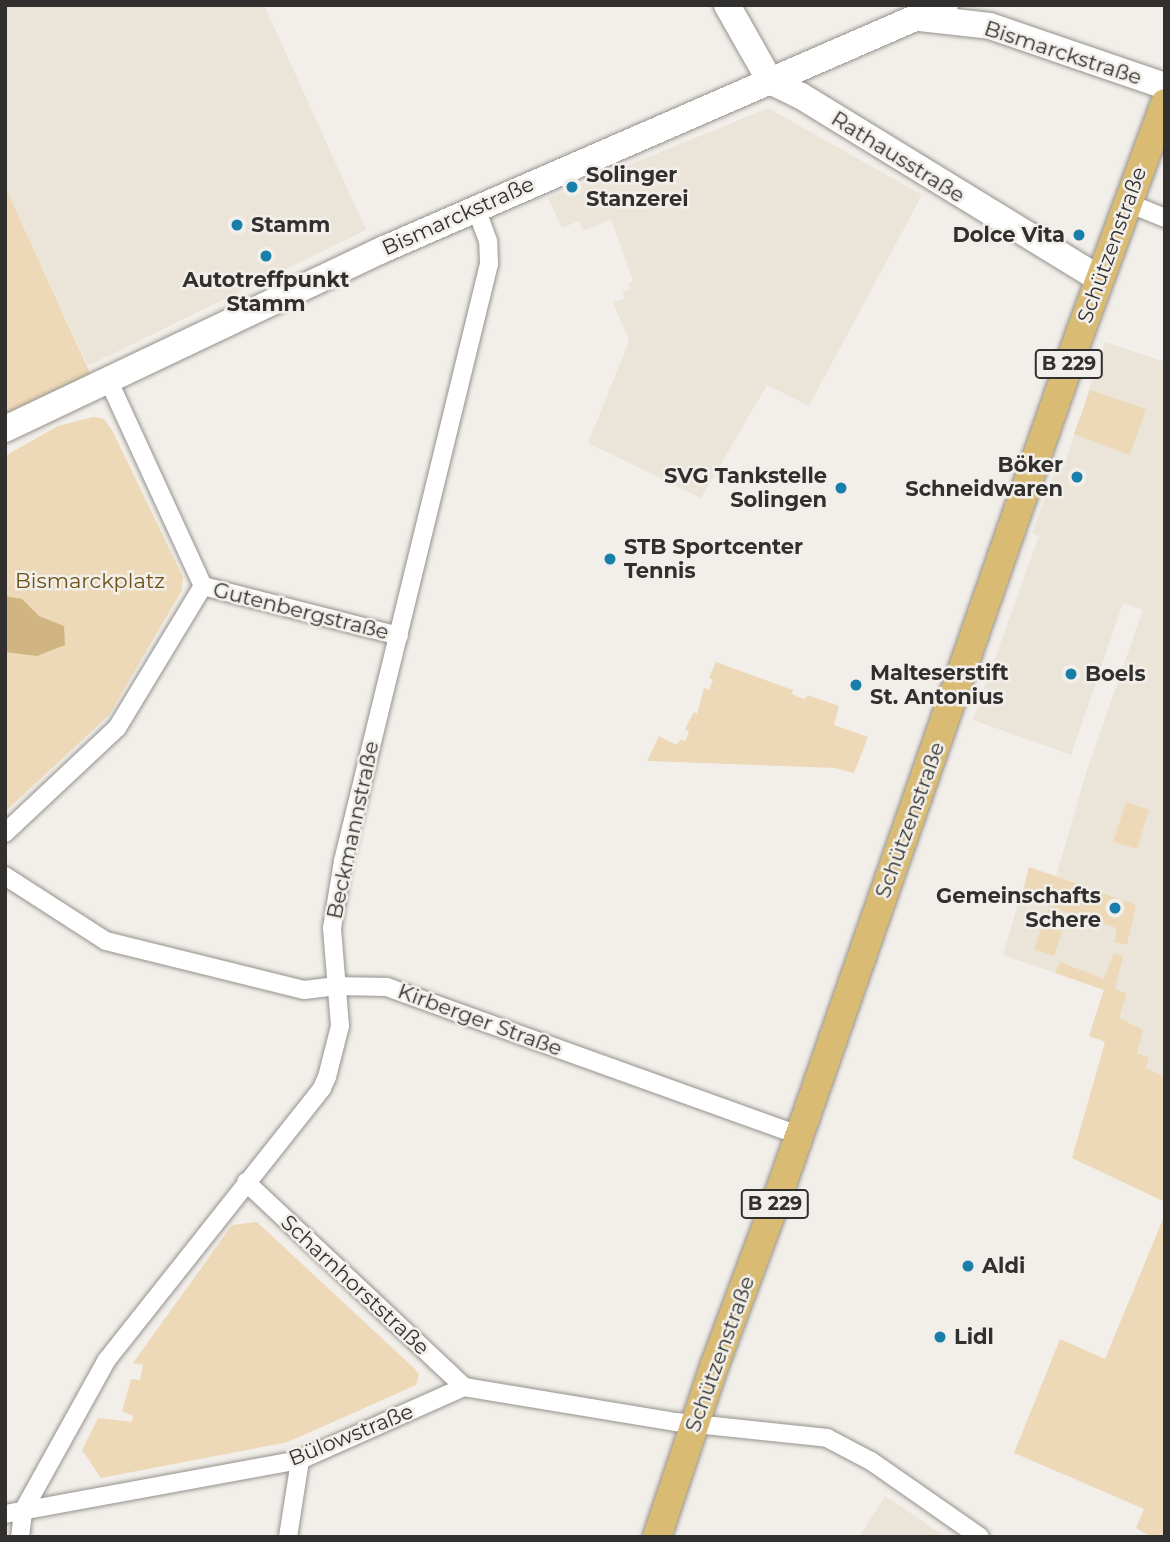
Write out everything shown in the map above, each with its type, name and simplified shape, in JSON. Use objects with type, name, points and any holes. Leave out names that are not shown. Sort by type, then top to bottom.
[{"type":"main road","points":[[727,5],[770,81]]},
{"type":"main road","name":"Bismarckstraße","points":[[5,429],[476,208],[944,5]]},
{"type":"main road","name":"Bismarckstraße","points":[[918,18],[990,26],[1165,86]]},
{"type":"main road","name":"Rathausstraße","points":[[770,81],[801,96],[1100,279]]},
{"type":"main road","name":"Schützenstraße","points":[[657,1537],[1100,279],[1165,103]]},
{"type":"street","points":[[1128,203],[1165,218]]},
{"type":"street","name":"Beckmannstraße","points":[[20,1537],[14,1512],[106,1361],[327,1077],[340,1027],[332,949],[334,910],[489,264],[488,241],[476,208]]},
{"type":"street","points":[[5,833],[117,728],[203,586],[108,379]]},
{"type":"street","name":"Gutenbergstraße","points":[[203,586],[398,636]]},
{"type":"street","name":"Kirberger Straße","points":[[5,876],[106,941],[304,990],[335,986],[387,986],[798,1135]]},
{"type":"street","name":"Scharnhorststraße","points":[[246,1182],[464,1387]]},
{"type":"street","points":[[464,1387],[695,1424],[813,1436],[838,1442],[891,1473],[980,1537]]},
{"type":"street","name":"Bülowstraße","points":[[14,1512],[300,1460],[464,1387]]},
{"type":"street","points":[[288,1537],[300,1460]]},
{"type":"shaded area","points":[[5,5],[264,5],[366,230],[88,366],[5,186]]},
{"type":"shaded area","points":[[768,108],[922,195],[809,406],[767,385],[701,498],[588,443],[629,341],[613,302],[624,299],[623,292],[630,289],[629,283],[633,281],[611,219],[583,231],[579,221],[562,228],[548,198]]},
{"type":"shaded area","points":[[1105,342],[1165,362],[1165,1077],[1145,1068],[1149,1056],[1089,1036],[1104,989],[1003,955],[1029,867],[1056,876],[1087,770],[1143,610],[1123,603],[1071,755],[973,720],[1039,536],[1032,533],[1054,474],[1058,475],[1064,466]]},
{"type":"shaded area","points":[[5,596],[22,599],[39,616],[64,626],[65,645],[37,656],[5,652]]},
{"type":"shaded area","points":[[885,1496],[912,1514],[945,1537],[859,1537]]},
{"type":"green space","points":[[5,186],[91,375],[5,418]]},
{"type":"green space","points":[[1090,390],[1146,409],[1130,455],[1074,434]]},
{"type":"green space","name":"Bismarckplatz","points":[[93,417],[104,419],[112,430],[183,577],[182,590],[109,715],[5,812],[5,456],[58,426]]},
{"type":"green space","points":[[716,662],[793,690],[792,694],[798,697],[805,699],[807,695],[839,706],[834,725],[868,737],[854,773],[835,768],[647,761],[659,736],[677,745],[681,739],[685,741],[689,732],[685,729],[694,712],[697,714],[704,688],[709,690],[713,680],[709,678]]},
{"type":"green space","points":[[1126,802],[1149,810],[1137,849],[1113,842]]},
{"type":"green space","points":[[1029,867],[1136,905],[1127,945],[1114,942],[1117,928],[1089,920],[1077,924],[1071,914],[1022,897]]},
{"type":"green space","points":[[1048,909],[1067,916],[1054,956],[1034,949]]},
{"type":"green space","points":[[1114,953],[1123,956],[1115,989],[1127,993],[1119,1018],[1143,1030],[1137,1053],[1149,1057],[1146,1068],[1165,1077],[1165,1202],[1072,1158],[1105,1042],[1089,1036],[1104,990],[1055,973],[1060,962],[1104,979]]},
{"type":"green space","points":[[1165,1214],[1165,1533],[1163,1537],[1151,1537],[1136,1528],[1144,1509],[1014,1453],[1060,1339],[1105,1359]]},
{"type":"green space","points":[[257,1222],[415,1369],[419,1375],[416,1385],[288,1442],[101,1478],[82,1450],[98,1418],[132,1422],[133,1416],[122,1411],[131,1379],[140,1380],[143,1365],[133,1363],[232,1225]]},
{"type":"place","name":"Solinger Stanzerei","points":[[572,187]]},
{"type":"place","name":"Stamm","points":[[237,225]]},
{"type":"place","name":"Dolce Vita","points":[[1079,235]]},
{"type":"place","name":"Autotreffpunkt Stamm","points":[[266,256]]},
{"type":"place","name":"Böker Schneidwaren","points":[[1077,477]]},
{"type":"place","name":"SVG Tankstelle Solingen","points":[[841,488]]},
{"type":"place","name":"STB Sportcenter Tennis","points":[[610,559]]},
{"type":"place","name":"Boels","points":[[1071,674]]},
{"type":"place","name":"Malteserstift St. Antonius","points":[[856,685]]},
{"type":"place","name":"Gemeinschafts Schere","points":[[1115,908]]},
{"type":"place","name":"Aldi","points":[[968,1266]]},
{"type":"place","name":"Lidl","points":[[940,1337]]}]
